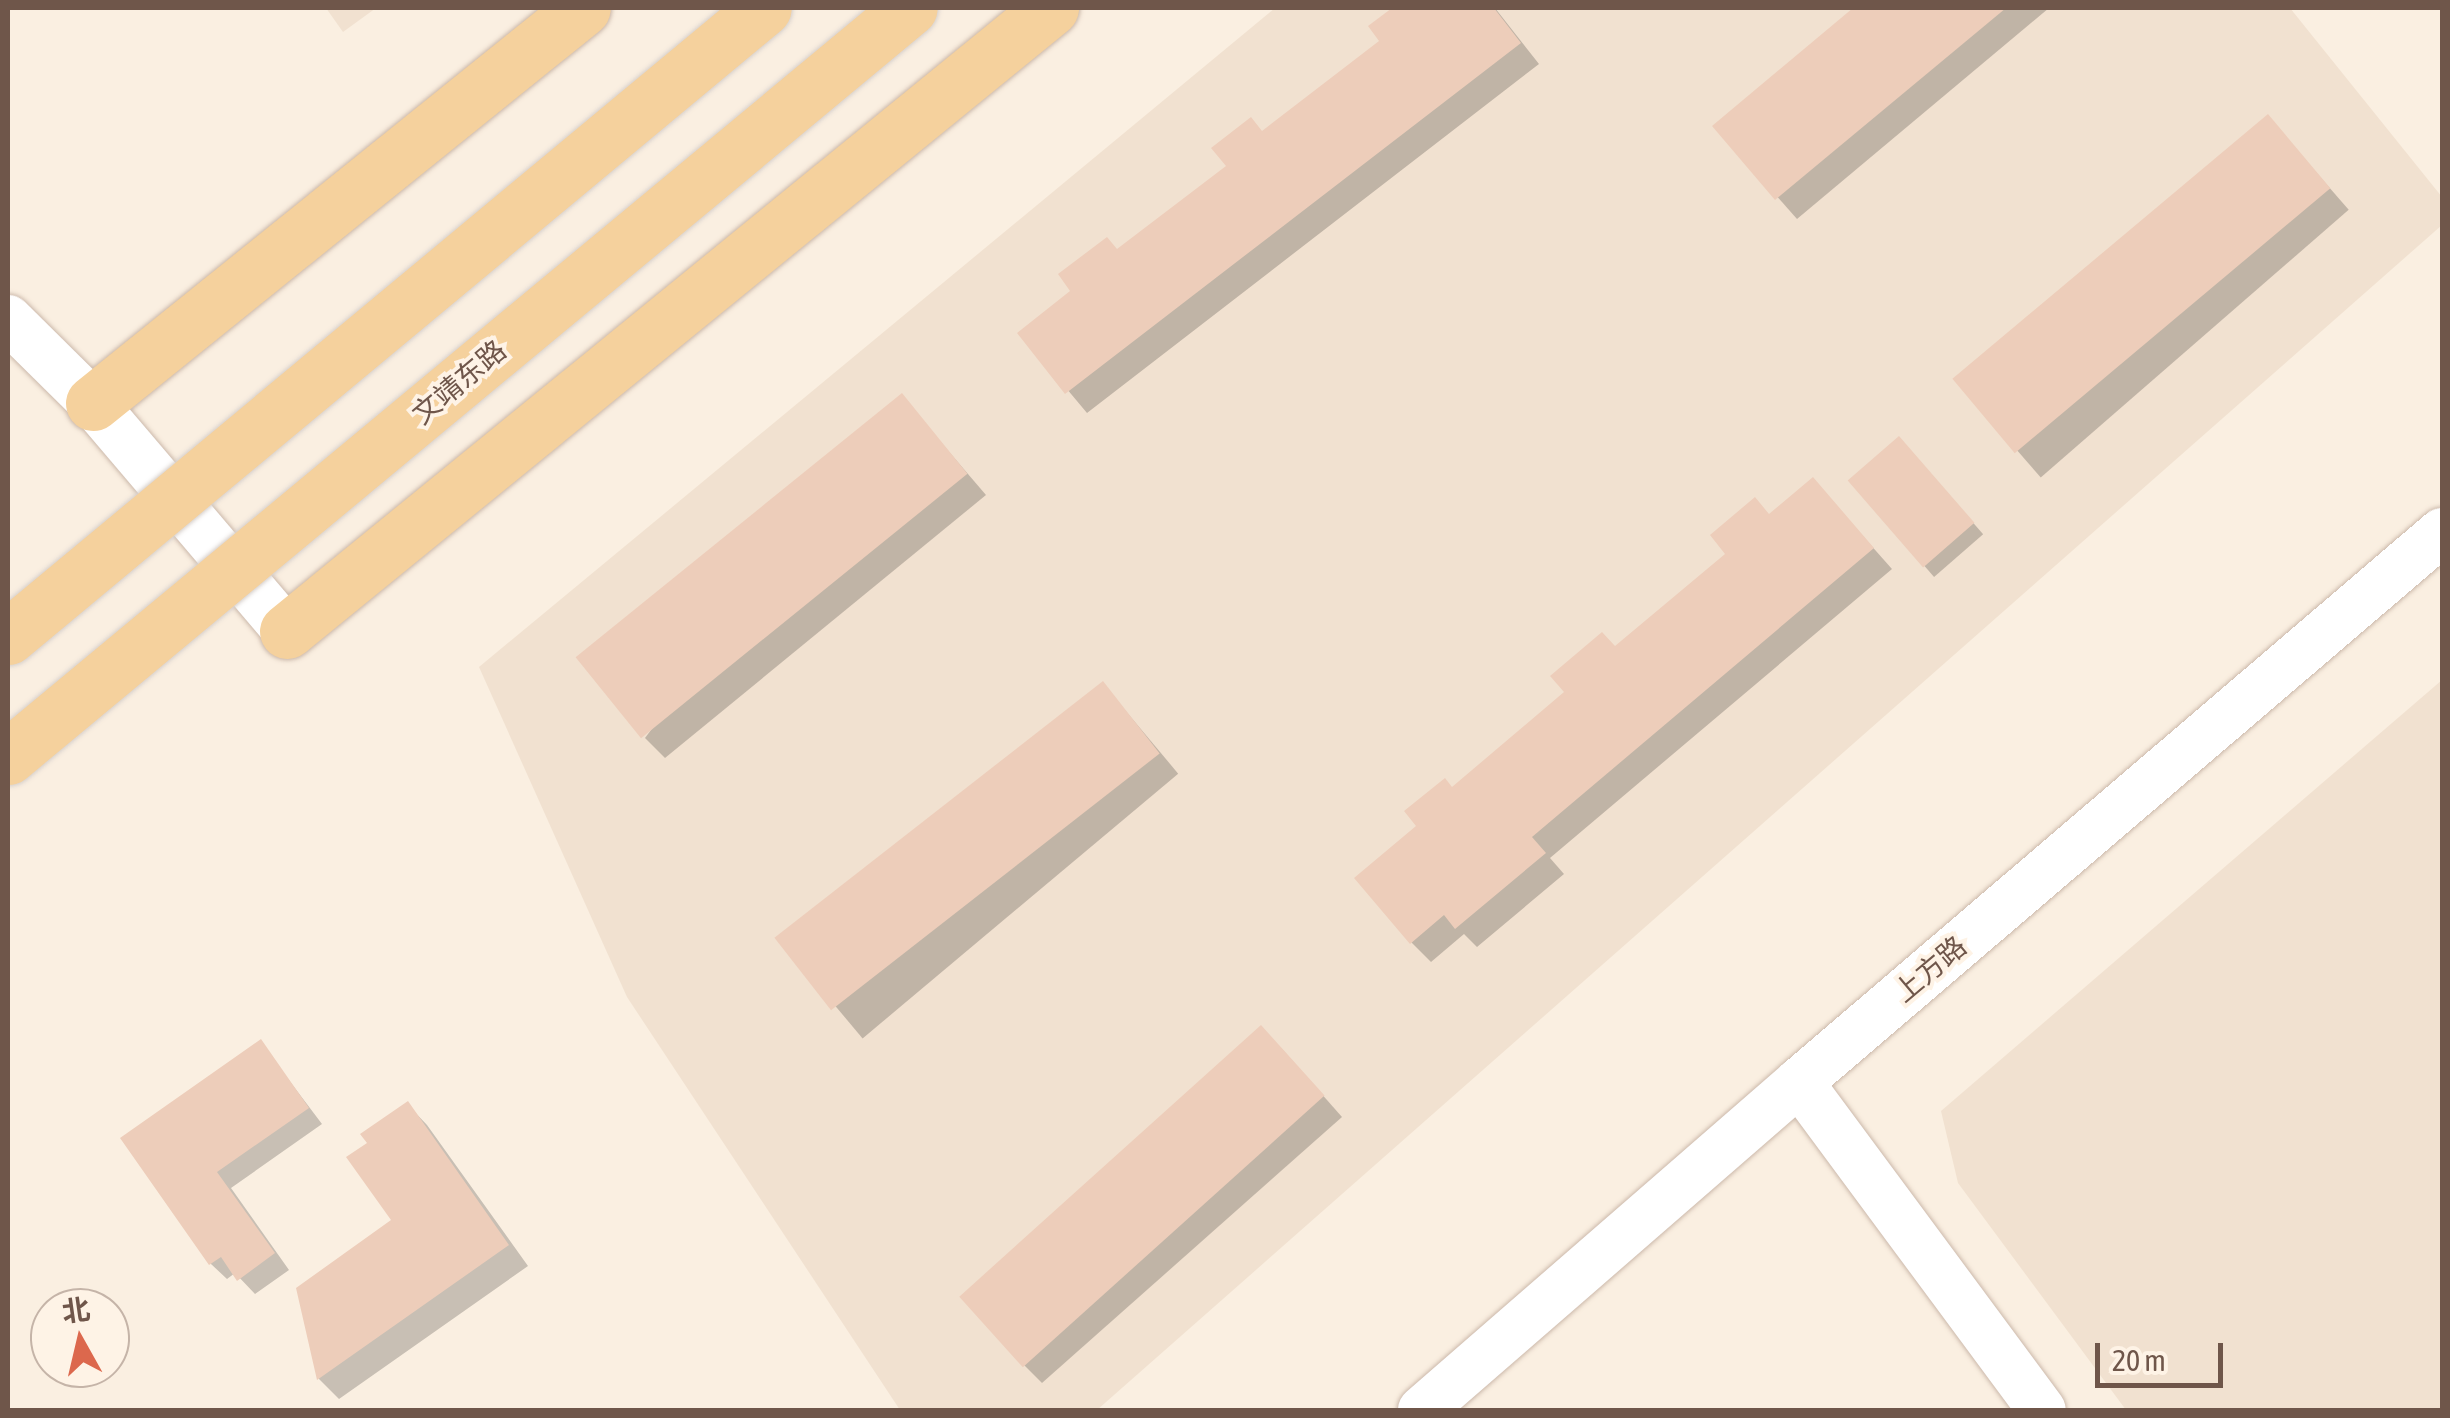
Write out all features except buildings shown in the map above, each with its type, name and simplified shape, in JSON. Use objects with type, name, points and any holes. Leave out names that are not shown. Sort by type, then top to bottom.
[{"type":"main road","points":[[93,403],[584,8]]},
{"type":"main road","points":[[8,637],[764,8]]},
{"type":"main road","name":"文靖东路","points":[[8,756],[910,8]]},
{"type":"main road","points":[[287,630],[1051,8]]},
{"type":"street","points":[[8,319],[93,403],[287,630]]},
{"type":"street","name":"上方路","points":[[1422,1410],[1798,1082],[2442,532]]},
{"type":"street","points":[[1798,1082],[2042,1410]]},
{"type":"shaded area","points":[[326,8],[376,8],[343,32]]},
{"type":"shaded area","points":[[1275,8],[2290,8],[2442,197],[2442,225],[1097,1410],[900,1410],[627,997],[479,667]]},
{"type":"shaded area","points":[[2442,680],[2442,1410],[2126,1410],[1958,1183],[1941,1111]]}]
